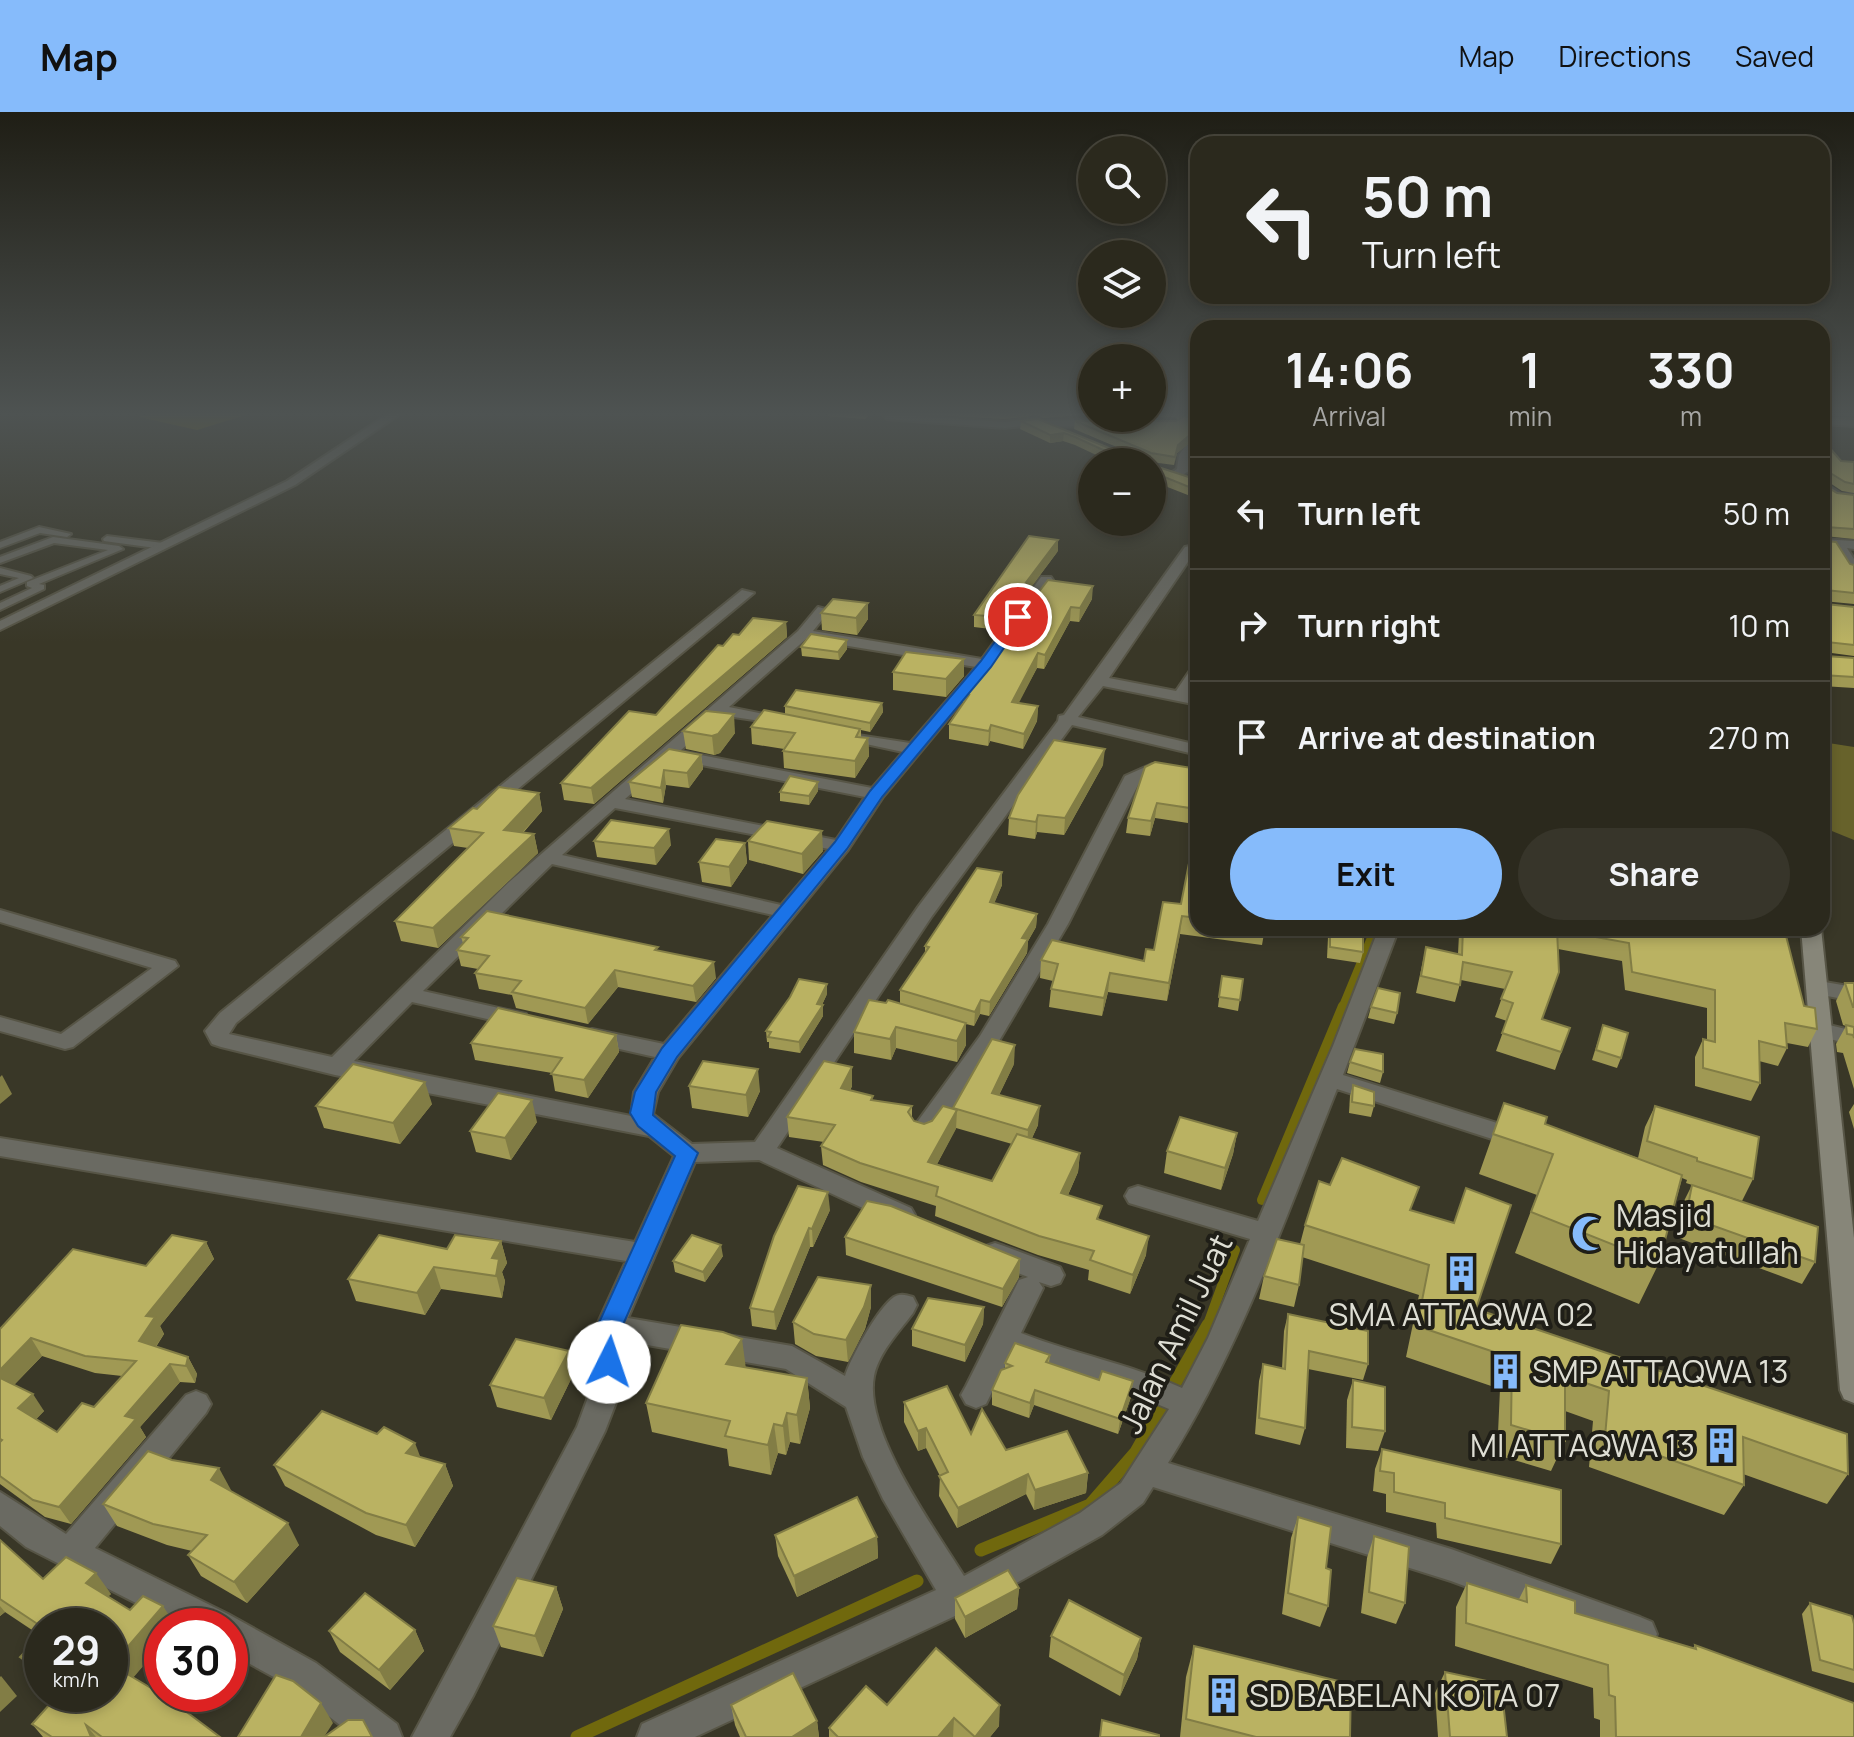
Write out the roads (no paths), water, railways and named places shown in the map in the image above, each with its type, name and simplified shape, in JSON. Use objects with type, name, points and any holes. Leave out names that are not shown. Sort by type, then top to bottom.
[{"type":"street","points":[[0,626],[277,490]]},
{"type":"street","points":[[1830,491],[1838,497],[1854,498]]},
{"type":"street","points":[[1830,544],[1854,545]]},
{"type":"street","points":[[1838,544],[1854,569]]},
{"type":"street","points":[[762,1151],[860,1002],[1190,550]]},
{"type":"street","points":[[931,1228],[762,1151],[687,1153],[641,1113],[642,1101],[669,1053],[728,968],[785,912],[841,846],[876,794],[986,664],[1046,580]]},
{"type":"street","points":[[657,1129],[335,1067],[229,1042],[220,1039],[216,1031],[472,815],[747,593]]},
{"type":"street","points":[[335,1067],[486,916],[720,710],[803,634],[823,610]]},
{"type":"street","points":[[803,634],[986,664]]},
{"type":"street","points":[[1098,680],[1190,698]]},
{"type":"street","points":[[1181,696],[1190,682]]},
{"type":"street","points":[[720,710],[795,725]]},
{"type":"street","points":[[1065,719],[1190,748]]},
{"type":"street","points":[[825,731],[915,749]]},
{"type":"street","points":[[667,754],[876,794]]},
{"type":"street","points":[[923,1131],[988,1041],[1058,924],[1134,776],[1152,769],[1190,776]]},
{"type":"street","points":[[612,802],[841,846]]},
{"type":"street","points":[[551,858],[785,912]]},
{"type":"street","points":[[0,916],[168,966],[65,1042],[0,1024]]},
{"type":"street","points":[[486,916],[517,922]]},
{"type":"street","name":"Jalan Amil Juat","points":[[655,1737],[958,1597],[1113,1510],[1132,1493],[1148,1471],[1183,1401],[1221,1340],[1331,1079],[1386,936]]},
{"type":"street","points":[[1812,936],[1842,1248],[1849,1285],[1854,1390]]},
{"type":"street","points":[[1819,988],[1854,994]]},
{"type":"street","points":[[405,994],[545,1025]]},
{"type":"street","points":[[860,1002],[889,1011]]},
{"type":"street","points":[[1821,1030],[1854,1038]]},
{"type":"street","points":[[576,1032],[669,1053]]},
{"type":"street","points":[[959,1032],[988,1041]]},
{"type":"street","points":[[1331,1079],[1539,1145]]},
{"type":"street","points":[[0,1147],[641,1253]]},
{"type":"street","points":[[430,1737],[461,1684],[590,1431],[602,1400],[609,1362],[610,1327],[687,1153]]},
{"type":"street","points":[[1138,1196],[1266,1233]]},
{"type":"street","points":[[1811,1238],[1842,1248]]},
{"type":"street","points":[[971,1244],[1040,1282],[976,1395]]},
{"type":"street","points":[[903,1305],[862,1367],[858,1381],[859,1400],[870,1442],[958,1597]]},
{"type":"street","points":[[610,1327],[777,1354],[807,1366],[859,1400]]},
{"type":"street","points":[[1005,1339],[1052,1358],[1135,1380],[1183,1401]]},
{"type":"street","points":[[71,1552],[196,1404]]},
{"type":"street","points":[[1148,1471],[1451,1565],[1675,1647]]},
{"type":"street","points":[[0,1507],[37,1536],[181,1608]]},
{"type":"street","points":[[248,1644],[304,1675],[384,1737]]},
{"type":"lane","points":[[0,545],[39,530],[163,546]]},
{"type":"lane","points":[[0,560],[53,540],[119,549],[0,596]]},
{"type":"lane","points":[[0,571],[28,578],[0,589]]},
{"type":"lane","points":[[0,607],[41,587],[30,584]]},
{"type":"waterway","points":[[1342,1008],[1372,936]]},
{"type":"waterway","points":[[1262,1200],[1343,1006]]},
{"type":"waterway","points":[[1207,1326],[1235,1250]]},
{"type":"waterway","points":[[981,1550],[1090,1505],[1136,1452],[1207,1326]]},
{"type":"waterway","points":[[577,1737],[917,1581]]},
{"type":"place","name":"Masjid Hidayatullah","points":[[1590,1234]]},
{"type":"place","name":"SMA ATTAQWA 02","points":[[1461,1273]]},
{"type":"place","name":"SMP ATTAQWA 13","points":[[1506,1372]]},
{"type":"place","name":"MI ATTAQWA 13","points":[[1721,1446]]},
{"type":"place","name":"SD BABELAN KOTA 07","points":[[1223,1696]]}]
